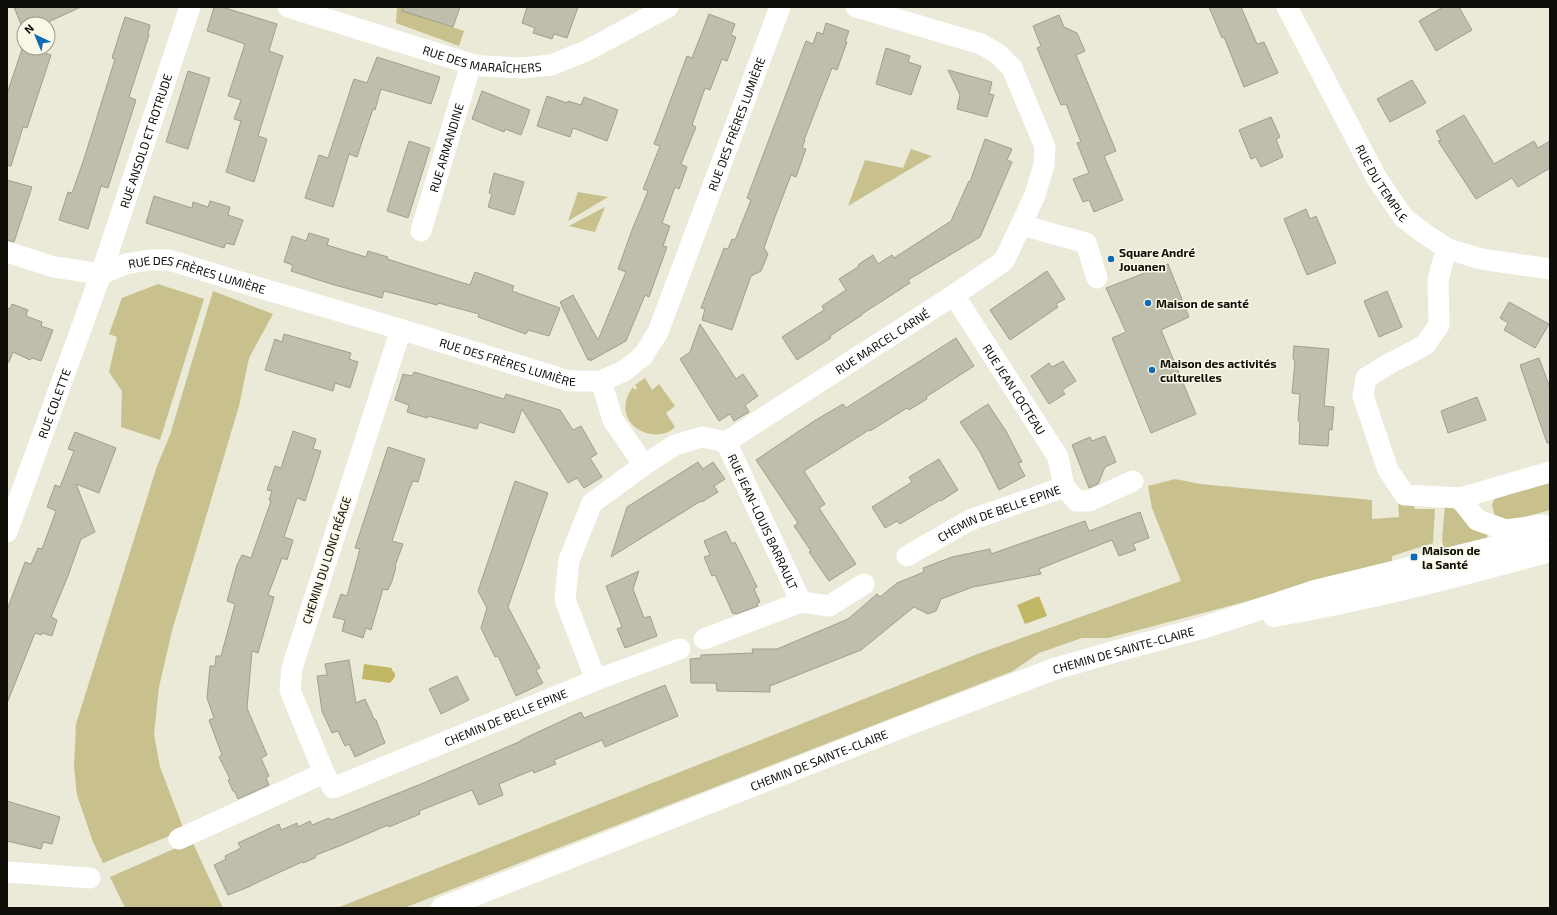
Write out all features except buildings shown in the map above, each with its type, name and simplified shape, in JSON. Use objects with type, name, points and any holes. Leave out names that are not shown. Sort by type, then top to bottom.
[{"type":"main road","name":"CHEMIN DE SAINTE-CLAIRE","points":[[442,908],[907,725],[1054,669],[1124,648],[1202,628],[1315,591],[1504,545],[1550,526]]},
{"type":"main road","name":"CHEMIN DE SAINTE-CLAIRE","points":[[1202,628],[1319,608],[1451,578],[1550,551]]},
{"type":"street","name":"RUE ANSOLD ET ROTRUDE","points":[[101,274],[190,7]]},
{"type":"street","name":"RUE DES MARAÎCHERS","points":[[288,7],[471,64],[521,68],[551,65],[586,51],[668,7]]},
{"type":"street","name":"RUE DES FRÈRES LUMIÈRE","points":[[101,274],[125,264],[149,260],[169,260],[569,381],[601,381],[624,371],[643,356],[658,332],[780,7]]},
{"type":"street","name":"RUE MARCEL CARNÉ","points":[[726,442],[954,295],[1004,261],[1035,195],[1044,165],[1044,147],[1012,68],[998,54],[981,44],[856,7]]},
{"type":"street","name":"RUE DU TEMPLE","points":[[1287,7],[1376,177],[1403,217],[1422,232],[1448,249],[1481,259],[1550,269]]},
{"type":"street","name":"RUE ARMANDINE","points":[[421,231],[471,64]]},
{"type":"street","points":[[1021,225],[1086,244],[1097,278]]},
{"type":"street","points":[[1448,249],[1438,280],[1439,325],[1425,345],[1366,378],[1363,396],[1388,470],[1405,495],[1460,498],[1550,472]]},
{"type":"street","points":[[7,252],[54,267],[101,274]]},
{"type":"street","name":"RUE COLETTE","points":[[7,532],[101,274]]},
{"type":"street","name":"RUE JEAN COCTEAU","points":[[954,295],[1058,457],[1064,487]]},
{"type":"street","name":"CHEMIN DU LONG RÉAGE","points":[[328,780],[290,690],[292,668],[401,329]]},
{"type":"street","points":[[601,381],[613,420],[644,465]]},
{"type":"street","points":[[596,680],[564,600],[569,560],[592,503],[644,465],[675,445],[702,437],[726,442]]},
{"type":"street","name":"RUE JEAN-LOUIS BARRAULT","points":[[726,442],[801,602]]},
{"type":"street","name":"CHEMIN DE BELLE EPINE","points":[[907,556],[970,520],[1064,487],[1077,500],[1089,502],[1133,481]]},
{"type":"street","points":[[1460,498],[1477,520],[1506,530],[1550,526]]},
{"type":"street","points":[[704,639],[801,602],[829,606],[864,584]]},
{"type":"street","name":"CHEMIN DE BELLE EPINE","points":[[179,839],[328,780],[680,649]]},
{"type":"street","points":[[7,872],[90,878]]},
{"type":"shaded area","points":[[397,7],[415,7],[413,14],[464,31],[459,46],[396,23]]},
{"type":"shaded area","points":[[911,149],[932,156],[848,206],[865,160],[903,168]]},
{"type":"shaded area","points":[[578,192],[608,197],[568,221]]},
{"type":"shaded area","points":[[605,207],[595,232],[569,226]]},
{"type":"shaded area","points":[[158,284],[204,299],[160,440],[121,427],[122,391],[109,372],[117,337],[109,334],[122,298]]},
{"type":"shaded area","points":[[213,291],[273,314],[249,358],[239,406],[172,631],[159,687],[154,734],[160,767],[184,830],[103,863],[93,842],[77,795],[74,767],[76,724],[157,466],[170,435]]},
{"type":"shaded area","points":[[645,378],[652,390],[659,384],[675,406],[666,413],[675,427],[666,433],[656,435],[646,433],[636,428],[629,421],[626,411],[626,400],[633,387],[635,390],[637,388],[635,385]]},
{"type":"shaded area","points":[[1175,479],[1200,484],[1372,500],[1372,519],[1399,517],[1398,500],[1411,501],[1415,509],[1435,509],[1433,543],[1392,556],[1392,563],[1108,638],[1082,638],[1039,653],[1013,671],[404,908],[337,908],[980,653],[1181,581],[1152,508],[1148,486]]},
{"type":"shaded area","points":[[1550,479],[1550,510],[1509,521],[1495,516],[1492,505],[1499,494]]},
{"type":"shaded area","points":[[1445,505],[1452,506],[1464,520],[1476,530],[1488,531],[1487,538],[1444,549],[1442,540]]},
{"type":"shaded area","points":[[1039,596],[1047,616],[1025,624],[1017,605]]},
{"type":"shaded area","points":[[364,664],[392,668],[395,677],[390,683],[362,679]]},
{"type":"shaded area","points":[[192,841],[223,908],[125,908],[110,877]]},
{"type":"place","name":"Square André Jouanen","points":[[1111,259]]},
{"type":"place","name":"Maison de santé","points":[[1148,303]]},
{"type":"place","name":"Maison des activités culturelles","points":[[1152,370]]},
{"type":"place","name":"Maison de la Santé","points":[[1414,557]]}]
